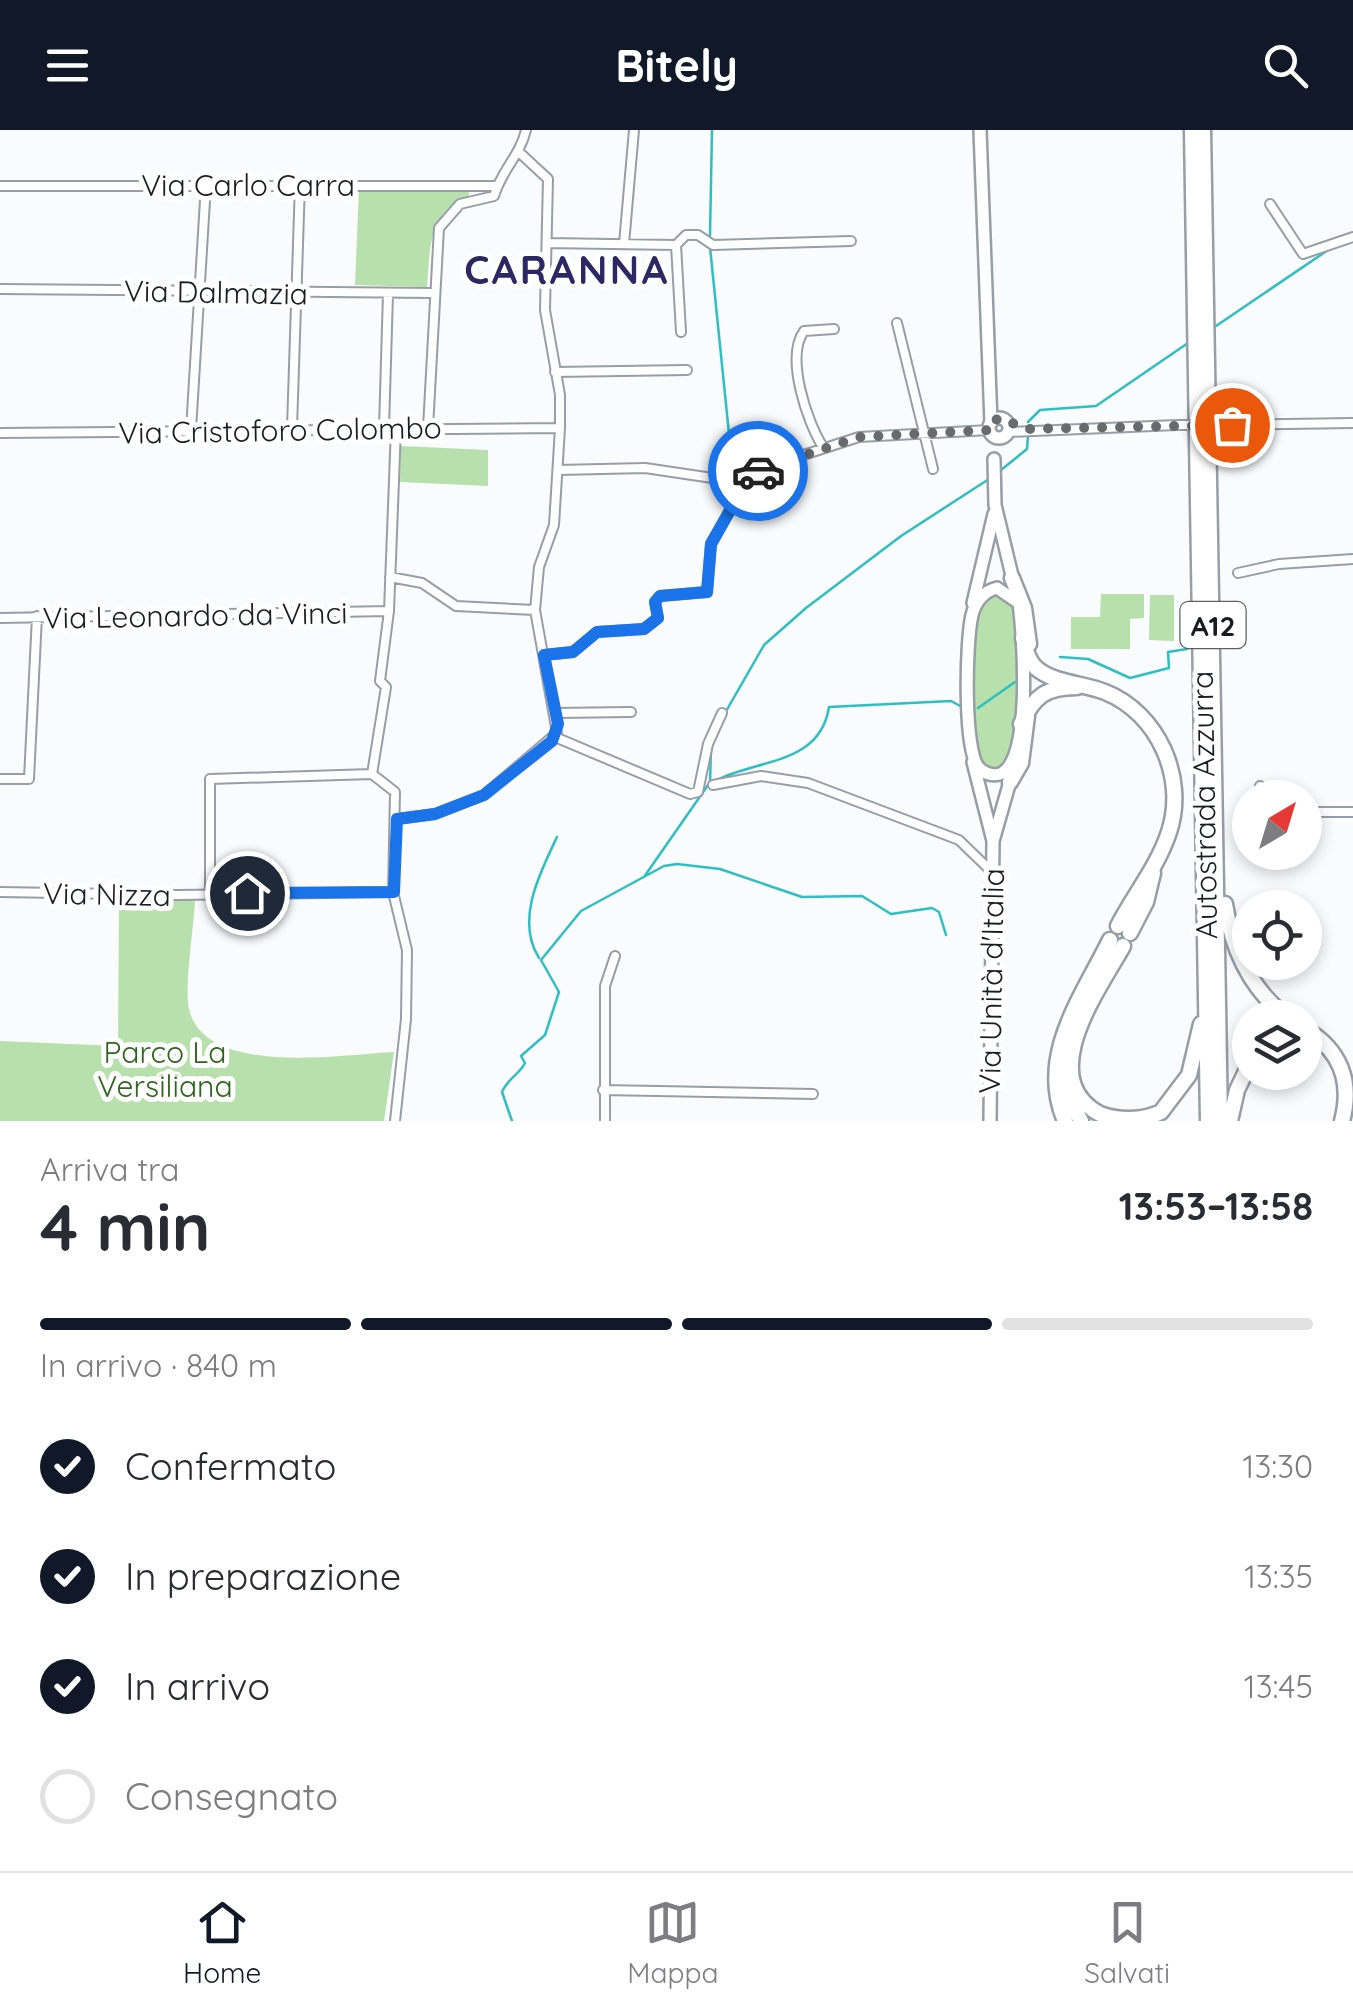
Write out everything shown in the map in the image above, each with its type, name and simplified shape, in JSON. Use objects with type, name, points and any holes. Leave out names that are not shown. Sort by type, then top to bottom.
[{"type":"highway","name":"Autostrada Azzurra","points":[[1192,130],[1208,1121]]},
{"type":"highway","name":"Autostrada Azzurra","points":[[1203,130],[1220,1121]]},
{"type":"highway","points":[[1012,578],[1024,608],[1035,660],[1051,672],[1074,677],[1090,688]]},
{"type":"highway","points":[[1022,638],[1036,668],[1113,696],[1140,714],[1169,761],[1174,807],[1146,902],[1120,936],[1054,1066],[1065,1121]]},
{"type":"highway","points":[[1021,724],[1038,696],[1050,690],[1090,688]]},
{"type":"highway","points":[[1010,782],[1021,763],[1028,709]]},
{"type":"highway","points":[[1217,829],[1230,932],[1260,992],[1269,1000]]},
{"type":"highway","points":[[1073,1027],[1071,1068],[1089,1106],[1122,1121],[1161,1112],[1175,1098],[1192,1065],[1207,943]]},
{"type":"highway","points":[[1073,1027],[1063,1075],[1079,1121]]},
{"type":"highway","points":[[1322,1040],[1337,1050],[1348,1067],[1352,1095],[1340,1121]]},
{"type":"highway","points":[[1322,1045],[1342,1064],[1348,1098],[1340,1121]]},
{"type":"highway","points":[[1230,1121],[1237,1090]]},
{"type":"main road","points":[[980,130],[990,391],[999,428],[994,459],[996,505]]},
{"type":"main road","name":"Via Unità d'Italia","points":[[993,841],[1016,760],[1021,724],[1022,638],[996,505]]},
{"type":"main road","name":"Via Unità d'Italia","points":[[990,1121],[993,841],[972,758],[968,681],[972,612],[996,505]]},
{"type":"main road","points":[[972,612],[985,592],[997,588],[1018,602]]},
{"type":"main road","points":[[972,758],[981,770],[994,775],[1004,772],[1016,760]]},
{"type":"street","points":[[428,428],[437,237],[444,218],[460,204],[494,196],[508,161],[520,153],[526,130]]},
{"type":"street","points":[[624,244],[634,130]]},
{"type":"street","points":[[520,153],[548,178],[545,310],[560,428],[554,525],[539,568],[535,610],[556,735]]},
{"type":"street","points":[[292,428],[300,183]]},
{"type":"street","points":[[190,430],[206,184]]},
{"type":"street","name":"Via Carlo Carra","points":[[0,186],[496,186]]},
{"type":"street","points":[[1270,204],[1303,254],[1353,237]]},
{"type":"street","points":[[547,243],[676,245],[686,235],[698,236],[713,245],[851,242]]},
{"type":"street","points":[[676,245],[681,332]]},
{"type":"street","name":"Via Dalmazia","points":[[0,289],[433,293]]},
{"type":"street","points":[[384,428],[388,294]]},
{"type":"street","points":[[897,323],[928,434],[933,469]]},
{"type":"street","points":[[823,447],[812,430],[800,388],[798,340],[804,330],[834,329]]},
{"type":"street","points":[[555,372],[686,370]]},
{"type":"street","points":[[558,470],[644,468],[740,478],[859,437],[999,428],[1353,423]]},
{"type":"street","points":[[372,774],[386,687],[380,681],[389,612],[396,428]]},
{"type":"street","name":"Via Cristoforo Colombo","points":[[0,432],[560,428]]},
{"type":"street","points":[[544,655],[573,652],[597,632],[644,629],[658,618],[655,602],[660,596],[707,592],[711,544],[733,505],[740,478]]},
{"type":"street","points":[[1238,573],[1279,564],[1353,560]]},
{"type":"street","points":[[390,576],[422,583],[456,606],[535,610]]},
{"type":"street","name":"Via Leonardo da Vinci","points":[[0,618],[389,612]]},
{"type":"street","points":[[0,779],[29,780],[36,616]]},
{"type":"street","points":[[555,713],[631,712]]},
{"type":"street","points":[[556,735],[690,794],[698,792],[708,744],[722,713]]},
{"type":"street","points":[[397,819],[435,814],[484,795],[556,735]]},
{"type":"street","points":[[210,893],[210,779],[372,774],[395,792],[394,892],[407,950],[406,1019],[395,1121]]},
{"type":"street","points":[[713,785],[761,776],[808,783],[959,840],[993,873]]},
{"type":"street","points":[[1322,812],[1353,812]]},
{"type":"street","name":"Via Nizza","points":[[0,892],[394,892]]},
{"type":"street","points":[[605,1121],[605,986],[615,956]]},
{"type":"street","points":[[603,1090],[813,1094]]},
{"type":"green space","points":[[359,188],[469,189],[469,196],[446,211],[438,222],[431,245],[427,287],[355,285]]},
{"type":"green space","points":[[401,446],[488,450],[488,486],[400,482]]},
{"type":"green space","points":[[996,591],[1015,603],[1021,689],[1011,751],[1002,769],[989,772],[977,760],[971,669],[977,620],[984,602]]},
{"type":"green space","points":[[1101,594],[1144,594],[1144,618],[1130,619],[1130,649],[1071,649],[1071,617],[1100,617]]},
{"type":"green space","points":[[1150,595],[1174,595],[1174,641],[1149,640]]},
{"type":"green space","name":"Parco La Versiliana","points":[[119,898],[195,900],[188,972],[189,1009],[200,1031],[221,1045],[279,1057],[394,1052],[384,1121],[0,1121],[0,1041],[118,1046]]},
{"type":"waterway","points":[[710,236],[712,130]]},
{"type":"waterway","points":[[710,247],[733,473]]},
{"type":"waterway","points":[[1216,326],[1331,248]]},
{"type":"waterway","points":[[1028,422],[1040,410],[1096,406],[1188,343]]},
{"type":"waterway","points":[[116,436],[390,434]]},
{"type":"waterway","points":[[1001,470],[1027,449],[1028,436]]},
{"type":"waterway","points":[[725,713],[764,645],[901,536],[989,479]]},
{"type":"waterway","points":[[1060,657],[1088,659],[1130,678],[1169,668],[1168,652],[1187,649]]},
{"type":"waterway","points":[[978,708],[1015,682]]},
{"type":"waterway","points":[[715,781],[800,751],[823,726],[829,707],[951,701],[962,707]]},
{"type":"waterway","points":[[710,784],[711,748]]},
{"type":"waterway","points":[[644,877],[708,785]]},
{"type":"waterway","points":[[539,958],[532,943],[530,913],[538,881],[557,837]]},
{"type":"waterway","points":[[512,1121],[502,1092],[525,1063],[521,1056],[545,1035],[559,992],[541,960],[581,911],[664,866],[720,869],[802,897],[862,896],[891,914],[932,908],[939,912],[946,935]]},
{"type":"way so far","points":[[758,471],[859,437],[990,430],[991,422],[1000,418],[1026,429],[1232,425]]},
{"type":"district","name":"CARANNA","points":[[567,269]]},
{"type":"route","points":[[247,893],[394,892],[397,819],[435,814],[484,795],[552,741],[558,724],[544,655],[573,652],[597,632],[636,631],[654,624],[658,618],[655,602],[667,593],[707,592],[711,544],[733,505],[740,478],[758,471]]}]
